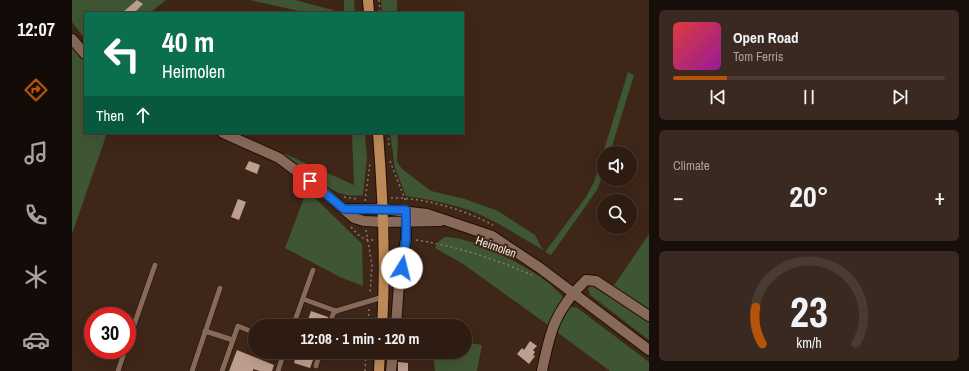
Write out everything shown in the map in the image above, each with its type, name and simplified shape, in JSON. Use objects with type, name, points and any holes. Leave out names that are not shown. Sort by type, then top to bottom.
[{"type":"main road","points":[[368,0],[369,12]]},
{"type":"main road","points":[[378,134],[384,209],[384,297],[382,319]]},
{"type":"main road","points":[[379,371],[380,359]]},
{"type":"street","points":[[72,39],[84,53]]},
{"type":"street","name":"Heimolen","points":[[225,134],[279,158],[354,218],[364,221],[384,222],[444,221]]},
{"type":"street","name":"Heimolen","points":[[344,209],[406,210],[427,214],[492,236],[573,293],[649,350]]},
{"type":"street","points":[[396,319],[399,283],[406,239],[406,210]]},
{"type":"street","points":[[542,371],[549,337],[555,318],[573,293],[586,280],[596,281],[649,316]]},
{"type":"street","points":[[391,371],[392,359]]},
{"type":"lane","points":[[136,318],[154,265]]},
{"type":"lane","points":[[296,319],[313,270]]},
{"type":"lane","points":[[192,371],[220,288]]},
{"type":"lane","points":[[331,319],[336,311],[384,297]]},
{"type":"lane","points":[[303,299],[336,311]]},
{"type":"lane","points":[[222,371],[238,326],[248,330]]},
{"type":"lane","points":[[205,331],[233,340]]},
{"type":"lane","points":[[118,371],[122,359]]},
{"type":"lane","points":[[278,371],[282,359]]},
{"type":"lane","points":[[316,366],[318,359]]},
{"type":"path","points":[[379,0],[380,12]]},
{"type":"path","points":[[388,134],[389,147]]},
{"type":"path","points":[[390,154],[390,161],[405,198]]},
{"type":"path","points":[[365,200],[370,160]]},
{"type":"path","name":"Heimolen","points":[[406,239],[438,243],[466,250],[538,277]]},
{"type":"path","points":[[367,240],[372,265],[369,319]]},
{"type":"path","points":[[365,371],[366,359]]},
{"type":"green space","points":[[72,0],[166,0],[151,12],[84,12],[84,38],[72,22]]},
{"type":"green space","points":[[250,0],[295,0],[340,12],[304,12]]},
{"type":"green space","points":[[344,0],[354,0],[355,12],[344,12]]},
{"type":"green space","points":[[381,0],[397,0],[397,12],[382,12]]},
{"type":"green space","points":[[72,47],[84,60],[84,134],[107,134],[72,234]]},
{"type":"green space","points":[[628,72],[634,75],[612,146],[605,146]]},
{"type":"green space","points":[[352,134],[365,134],[367,158],[363,195],[352,196],[330,189],[320,183],[283,153],[354,185]]},
{"type":"green space","points":[[390,134],[398,134],[397,162],[402,169],[431,191],[465,199],[498,211],[535,235],[543,250],[498,223],[469,210],[453,205],[406,196],[395,168]]},
{"type":"green space","points":[[597,172],[597,186],[598,186],[597,190],[551,255],[545,252],[586,197],[594,182]]},
{"type":"green space","points":[[307,190],[362,244],[363,286],[340,277],[285,248]]},
{"type":"green space","points":[[649,234],[649,312],[613,287]]},
{"type":"green space","points":[[445,237],[469,241],[498,253],[538,275],[551,285],[563,297],[548,325],[463,264],[435,248],[439,241]]},
{"type":"green space","points":[[591,285],[649,323],[649,340],[590,295],[588,288]]},
{"type":"green space","points":[[569,307],[576,307],[649,362],[649,371],[610,371],[554,330]]},
{"type":"green space","points":[[472,343],[482,345],[477,371],[435,371],[434,359],[472,359]]},
{"type":"building","points":[[137,0],[143,4],[135,12],[123,12]]},
{"type":"building","points":[[249,161],[260,165],[257,174],[245,169]]},
{"type":"building","points":[[238,199],[246,202],[239,220],[231,217]]},
{"type":"building","points":[[311,311],[328,317],[327,319],[308,319]]},
{"type":"building","points":[[530,341],[537,346],[533,350],[535,352],[533,355],[535,356],[529,364],[517,354],[522,348],[524,350]]},
{"type":"building","points":[[237,350],[248,354],[248,359],[259,359],[274,365],[272,371],[260,371],[253,369],[253,371],[229,371]]},
{"type":"building","points":[[295,359],[313,359],[310,368],[294,363]]},
{"type":"building","points":[[398,362],[408,363],[408,371],[398,371]]},
{"type":"route","points":[[310,181],[344,209],[406,210],[406,239],[402,268]]}]
